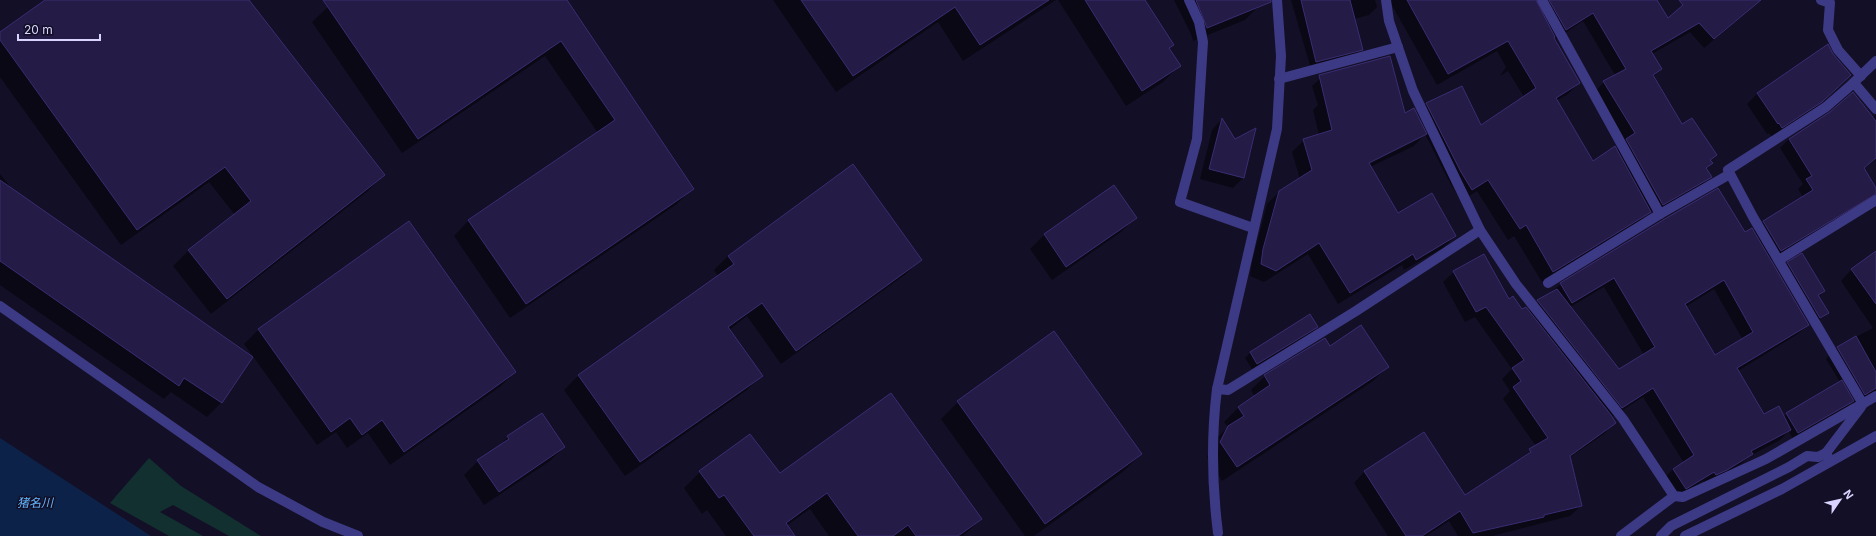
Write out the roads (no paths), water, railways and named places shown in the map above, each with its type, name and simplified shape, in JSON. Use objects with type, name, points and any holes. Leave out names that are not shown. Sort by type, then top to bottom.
[{"type":"street","points":[[1189,0],[1199,22],[1203,42],[1197,139],[1180,202],[1253,228]]},
{"type":"street","points":[[1218,533],[1213,495],[1214,414],[1217,389],[1277,129],[1281,56],[1277,0]]},
{"type":"street","points":[[1386,0],[1389,21],[1413,91],[1480,230],[1516,284],[1624,419],[1674,496]]},
{"type":"street","points":[[1542,0],[1660,214]]},
{"type":"street","points":[[1821,0],[1830,3],[1828,30],[1838,50],[1876,109]]},
{"type":"street","points":[[1279,79],[1398,47]]},
{"type":"street","points":[[1863,404],[1728,170],[1826,107],[1876,61]]},
{"type":"street","points":[[1548,283],[1660,214],[1730,174]]},
{"type":"street","points":[[1779,260],[1876,200]]},
{"type":"street","points":[[1217,389],[1228,390],[1356,311],[1480,230]]},
{"type":"street","points":[[0,306],[258,487],[323,522],[358,536]]},
{"type":"street","points":[[1621,536],[1674,496],[1684,497],[1766,459],[1876,396]]},
{"type":"street","points":[[1828,457],[1863,404]]},
{"type":"street","points":[[1685,536],[1782,489],[1828,457],[1876,436]]},
{"type":"street","points":[[1661,536],[1671,526],[1789,467],[1807,456],[1828,457]]},
{"type":"water","name":"猪名川","points":[[0,438],[151,536],[0,536]]}]
